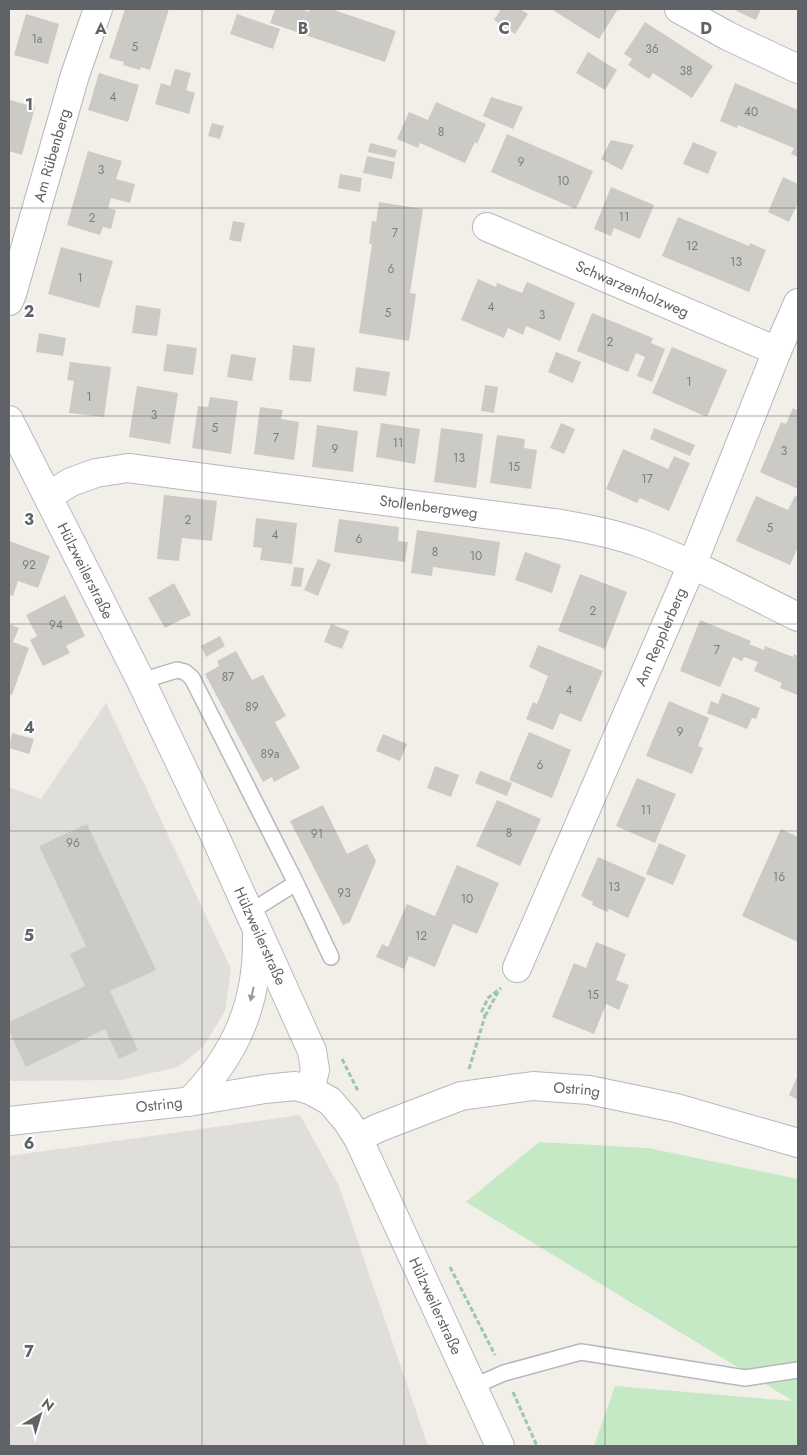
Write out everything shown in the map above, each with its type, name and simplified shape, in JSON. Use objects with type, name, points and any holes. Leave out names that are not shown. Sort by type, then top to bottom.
[{"type":"street","name":"Am Rübenberg","points":[[9,301],[75,75],[98,9]]},
{"type":"street","points":[[679,9],[728,36],[798,69]]},
{"type":"street","name":"Schwarzenholzweg","points":[[487,227],[777,351]]},
{"type":"street","name":"Am Repplerberg","points":[[517,968],[692,565],[798,303]]},
{"type":"street","name":"Hülzweilerstraße","points":[[9,420],[141,682],[253,919],[312,1051],[315,1070],[310,1090],[330,1101],[358,1138],[500,1446]]},
{"type":"street","name":"Stollenbergweg","points":[[48,496],[71,482],[96,473],[128,468],[561,524],[604,532],[635,541],[692,565],[798,617]]},
{"type":"street","points":[[188,1102],[218,1067],[231,1047],[249,1006],[256,970],[253,919]]},
{"type":"street","name":"Ostring","points":[[9,1121],[188,1102],[294,1086],[310,1090]]},
{"type":"street","name":"Ostring","points":[[358,1138],[378,1128],[461,1096],[533,1086],[589,1090],[676,1108],[798,1144]]},
{"type":"lane","points":[[141,682],[177,670],[185,672],[192,678],[331,956]]},
{"type":"lane","points":[[253,919],[261,905],[296,883]]},
{"type":"lane","points":[[472,1387],[504,1373],[581,1352],[745,1378],[798,1370]]},
{"type":"path","points":[[461,1096],[485,1016],[482,1011],[488,998],[500,989],[517,968]]},
{"type":"shaded area","points":[[106,703],[231,969],[225,1011],[203,1047],[178,1067],[121,1080],[9,1081],[9,787],[41,799]]},
{"type":"shaded area","points":[[300,1115],[339,1186],[428,1446],[9,1446],[9,1156]]},
{"type":"green space","points":[[539,1142],[648,1148],[798,1179],[798,1446],[594,1446],[615,1386],[793,1401],[466,1202]]},
{"type":"building","points":[[125,9],[169,9],[150,70],[141,67],[140,70],[123,65],[124,62],[109,58]]},
{"type":"building","points":[[275,9],[301,9],[309,12],[310,9],[331,9],[396,31],[385,62],[270,23]]},
{"type":"building","points":[[501,9],[520,9],[528,14],[515,34],[494,20]]},
{"type":"building","points":[[551,9],[618,9],[599,39]]},
{"type":"building","points":[[732,9],[761,9],[756,20]]},
{"type":"building","points":[[26,14],[59,24],[48,64],[14,55]]},
{"type":"building","points":[[237,14],[280,29],[273,49],[230,34]]},
{"type":"building","points":[[645,22],[713,66],[692,98],[653,73],[649,79],[628,65],[632,59],[624,54]]},
{"type":"building","points":[[588,52],[617,70],[605,90],[576,73]]},
{"type":"building","points":[[175,69],[191,73],[186,90],[195,93],[189,114],[155,104],[161,83],[170,86]]},
{"type":"building","points":[[99,73],[139,85],[128,122],[88,110]]},
{"type":"building","points":[[735,83],[798,110],[798,157],[791,154],[794,148],[738,125],[737,128],[720,121]]},
{"type":"building","points":[[491,97],[523,107],[513,129],[483,116]]},
{"type":"building","points":[[10,100],[35,107],[22,155],[9,151]]},
{"type":"building","points":[[436,102],[486,124],[477,144],[475,142],[465,163],[420,143],[418,148],[397,139],[409,112],[428,120]]},
{"type":"building","points":[[212,123],[224,126],[220,139],[208,136]]},
{"type":"building","points":[[507,134],[593,171],[576,209],[491,172]]},
{"type":"building","points":[[611,140],[634,145],[622,170],[601,159]]},
{"type":"building","points":[[693,142],[717,152],[708,174],[683,164]]},
{"type":"building","points":[[370,143],[397,150],[395,158],[368,152]]},
{"type":"building","points":[[88,151],[122,161],[116,179],[135,184],[130,203],[111,198],[108,208],[116,210],[111,229],[103,227],[100,235],[67,225]]},
{"type":"building","points":[[367,156],[395,162],[392,179],[363,173]]},
{"type":"building","points":[[340,174],[362,178],[360,192],[338,188]]},
{"type":"building","points":[[783,177],[798,184],[798,202],[789,222],[768,212]]},
{"type":"building","points":[[611,187],[654,205],[640,239],[614,228],[611,236],[594,229]]},
{"type":"building","points":[[379,202],[423,209],[410,293],[416,294],[409,341],[359,333],[372,244],[369,244],[372,221],[376,222]]},
{"type":"building","points":[[678,217],[749,246],[750,243],[766,250],[749,292],[662,256]]},
{"type":"building","points":[[233,221],[245,223],[241,242],[229,240]]},
{"type":"building","points":[[61,247],[113,261],[99,308],[48,294]]},
{"type":"building","points":[[478,279],[496,287],[497,283],[522,293],[527,282],[575,303],[560,341],[526,326],[523,335],[508,328],[504,338],[461,320]]},
{"type":"building","points":[[136,305],[161,309],[157,336],[132,333]]},
{"type":"building","points":[[592,313],[653,338],[651,343],[665,349],[652,382],[637,376],[645,357],[636,353],[628,372],[577,351]]},
{"type":"building","points":[[39,333],[66,338],[63,356],[36,352]]},
{"type":"building","points":[[167,344],[197,348],[193,375],[163,371]]},
{"type":"building","points":[[293,345],[315,348],[311,382],[289,380]]},
{"type":"building","points":[[672,347],[727,370],[707,417],[652,393]]},
{"type":"building","points":[[556,352],[581,362],[573,383],[548,372]]},
{"type":"building","points":[[231,354],[256,358],[252,381],[227,377]]},
{"type":"building","points":[[70,362],[111,367],[104,417],[69,413],[74,381],[67,380]]},
{"type":"building","points":[[356,367],[390,372],[386,396],[353,391]]},
{"type":"building","points":[[485,385],[498,387],[494,413],[481,411]]},
{"type":"building","points":[[137,386],[178,393],[170,444],[129,437]]},
{"type":"building","points":[[210,397],[238,401],[231,454],[192,448],[198,406],[208,407]]},
{"type":"building","points":[[260,407],[283,410],[281,419],[299,422],[294,460],[254,454]]},
{"type":"building","points":[[793,408],[798,411],[798,489],[760,472],[781,422],[786,424]]},
{"type":"building","points":[[381,423],[420,429],[415,464],[376,457]]},
{"type":"building","points":[[561,423],[575,429],[564,454],[550,448]]},
{"type":"building","points":[[317,425],[358,431],[353,472],[312,467]]},
{"type":"building","points":[[441,428],[483,434],[476,488],[434,482]]},
{"type":"building","points":[[654,428],[695,445],[690,456],[650,439]]},
{"type":"building","points":[[497,435],[525,439],[524,448],[537,450],[531,489],[490,483]]},
{"type":"building","points":[[623,449],[668,469],[674,456],[690,463],[669,511],[640,498],[637,503],[606,489]]},
{"type":"building","points":[[164,495],[217,501],[212,541],[182,538],[179,561],[157,559]]},
{"type":"building","points":[[756,496],[788,510],[795,496],[798,497],[798,547],[790,565],[736,541]]},
{"type":"building","points":[[256,518],[297,523],[292,564],[260,560],[262,548],[253,547]]},
{"type":"building","points":[[339,519],[399,527],[398,541],[408,542],[405,562],[334,552]]},
{"type":"building","points":[[417,530],[500,542],[495,576],[433,567],[432,576],[411,573]]},
{"type":"building","points":[[9,541],[50,556],[38,588],[18,581],[13,596],[9,595]]},
{"type":"building","points":[[525,552],[561,565],[552,593],[515,580]]},
{"type":"building","points":[[318,559],[331,564],[318,596],[304,590]]},
{"type":"building","points":[[294,567],[304,568],[301,587],[291,586]]},
{"type":"building","points":[[580,574],[627,592],[605,649],[558,631]]},
{"type":"building","points":[[174,583],[191,615],[165,628],[148,598]]},
{"type":"building","points":[[65,595],[85,636],[66,646],[70,653],[43,666],[30,640],[37,636],[26,615]]},
{"type":"building","points":[[700,620],[751,641],[749,644],[764,650],[765,646],[793,657],[794,654],[798,656],[798,695],[780,688],[782,683],[754,671],[758,662],[744,657],[742,661],[733,657],[720,687],[680,671]]},
{"type":"building","points":[[9,624],[19,628],[13,642],[29,648],[12,695],[9,694]]},
{"type":"building","points":[[331,624],[349,631],[342,649],[324,642]]},
{"type":"building","points":[[220,636],[225,646],[206,657],[201,646]]},
{"type":"building","points":[[538,645],[603,671],[581,722],[560,713],[553,730],[526,719],[533,702],[537,704],[548,676],[529,667]]},
{"type":"building","points":[[236,651],[252,680],[263,675],[286,716],[275,722],[300,768],[274,782],[272,777],[263,782],[205,674],[219,666],[217,661]]},
{"type":"building","points":[[722,693],[760,708],[756,719],[752,718],[747,729],[707,713],[711,701],[718,704]]},
{"type":"building","points":[[669,701],[709,718],[698,746],[703,748],[692,774],[646,756]]},
{"type":"building","points":[[529,732],[571,750],[552,798],[509,780]]},
{"type":"building","points":[[12,733],[34,739],[29,754],[9,748]]},
{"type":"building","points":[[383,734],[407,744],[400,761],[376,751]]},
{"type":"building","points":[[435,766],[459,775],[451,797],[427,788]]},
{"type":"building","points":[[480,771],[512,783],[507,796],[475,783]]},
{"type":"building","points":[[637,778],[676,794],[655,843],[616,826]]},
{"type":"building","points":[[497,800],[541,819],[520,866],[476,846]]},
{"type":"building","points":[[323,805],[347,854],[367,844],[376,861],[350,922],[343,925],[290,821]]},
{"type":"building","points":[[87,824],[156,970],[110,991],[138,1050],[119,1059],[105,1029],[26,1067],[9,1031],[9,1022],[85,986],[70,954],[86,946],[39,846]]},
{"type":"building","points":[[781,829],[798,837],[798,942],[742,916]]},
{"type":"building","points":[[659,843],[686,855],[673,885],[646,874]]},
{"type":"building","points":[[598,857],[646,878],[628,918],[609,909],[607,912],[592,905],[593,902],[581,896]]},
{"type":"building","points":[[457,865],[499,883],[477,934],[453,924],[435,967],[409,956],[404,969],[376,957],[382,944],[388,947],[407,904],[435,916]]},
{"type":"building","points":[[596,942],[626,954],[616,980],[629,985],[619,1010],[606,1004],[594,1034],[552,1017],[574,963],[586,968]]},
{"type":"building","points":[[798,1075],[798,1100],[789,1095]]}]
